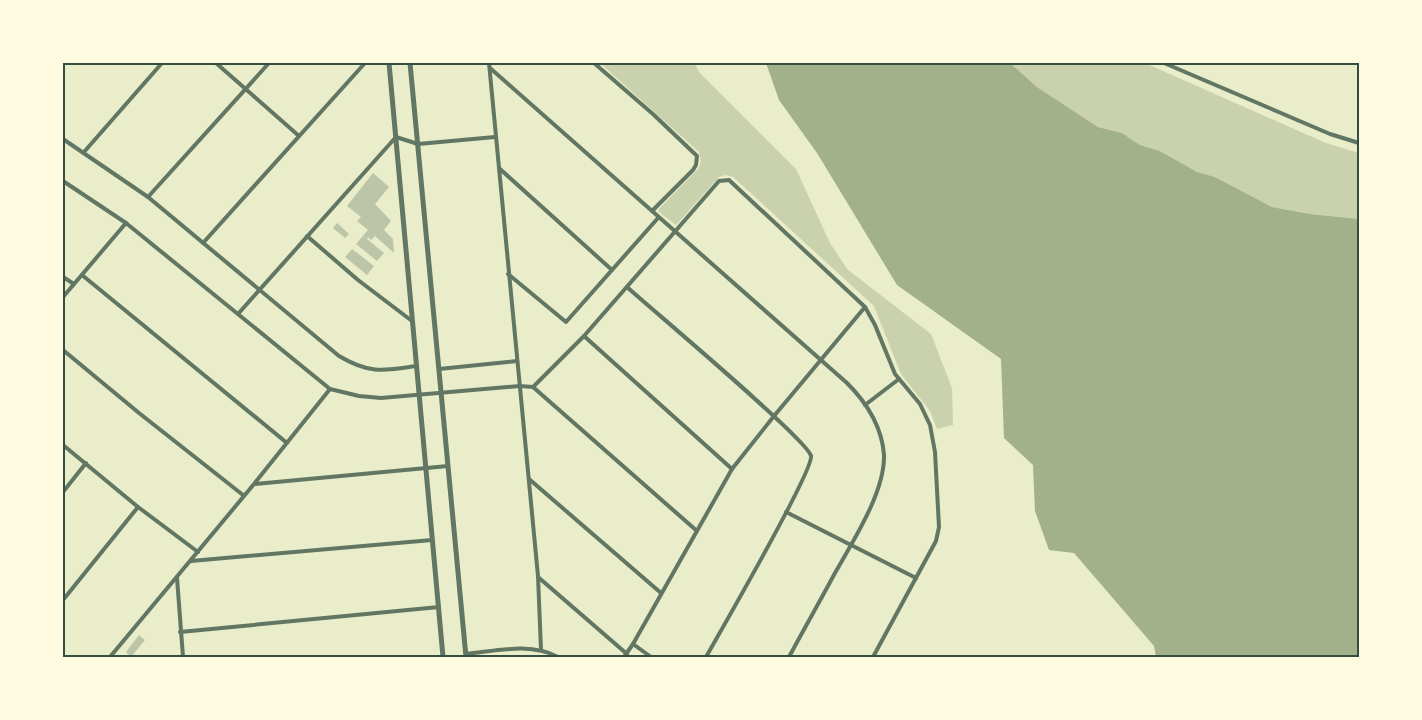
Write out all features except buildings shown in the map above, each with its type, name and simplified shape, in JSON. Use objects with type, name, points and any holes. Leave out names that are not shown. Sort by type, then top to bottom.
[{"type":"street","points":[[84,152],[162,63]]},
{"type":"street","points":[[216,63],[299,136]]},
{"type":"street","points":[[148,197],[269,63]]},
{"type":"street","points":[[203,243],[365,63]]},
{"type":"street","points":[[389,63],[443,657]]},
{"type":"street","points":[[410,63],[466,656],[526,648],[542,650],[558,657]]},
{"type":"street","points":[[594,63],[697,156],[693,170],[651,211]]},
{"type":"street","points":[[1164,63],[1330,135],[1359,143]]},
{"type":"street","points":[[489,65],[847,383],[865,405],[876,424],[884,455],[883,470],[868,510],[789,657]]},
{"type":"street","points":[[489,65],[538,576],[542,650]]},
{"type":"street","points":[[396,137],[418,144],[495,137]]},
{"type":"street","points":[[240,312],[396,137]]},
{"type":"street","points":[[63,139],[148,197],[339,356],[366,369],[417,369]]},
{"type":"street","points":[[499,169],[612,270]]},
{"type":"street","points":[[533,387],[584,336],[673,230],[719,181],[726,179],[734,183],[865,307],[876,325],[892,368],[913,394],[926,416],[935,452],[938,534],[873,657]]},
{"type":"street","points":[[63,182],[126,223],[240,312],[330,389],[368,398],[419,392],[533,387],[697,531]]},
{"type":"street","points":[[508,274],[566,322],[660,219]]},
{"type":"street","points":[[63,297],[126,223]]},
{"type":"street","points":[[307,236],[358,280],[412,321]]},
{"type":"street","points":[[82,275],[287,443]]},
{"type":"street","points":[[63,277],[74,284]]},
{"type":"street","points":[[627,287],[774,416],[808,448],[812,458],[809,469],[706,657]]},
{"type":"street","points":[[538,576],[625,655],[732,469],[865,307]]},
{"type":"street","points":[[584,336],[732,469]]},
{"type":"street","points":[[63,350],[243,495]]},
{"type":"street","points":[[439,371],[517,363]]},
{"type":"street","points":[[865,405],[899,379]]},
{"type":"street","points":[[110,657],[330,389]]},
{"type":"street","points":[[63,444],[138,507],[198,552]]},
{"type":"street","points":[[63,492],[86,463]]},
{"type":"street","points":[[254,484],[448,466]]},
{"type":"street","points":[[528,478],[661,593]]},
{"type":"street","points":[[63,600],[138,507]]},
{"type":"street","points":[[786,512],[916,579]]},
{"type":"street","points":[[190,562],[432,540]]},
{"type":"street","points":[[177,577],[183,657]]},
{"type":"street","points":[[180,632],[439,607]]},
{"type":"street","points":[[633,644],[651,657]]},
{"type":"shaded area","points":[[600,63],[694,63],[700,73],[796,169],[830,243],[847,269],[931,334],[952,388],[953,425],[937,429],[930,411],[901,374],[874,306],[733,177],[725,175],[719,177],[676,225],[659,212],[659,209],[699,168],[701,161],[699,152]]},
{"type":"shaded area","points":[[766,63],[1010,63],[1037,87],[1098,127],[1122,133],[1140,145],[1160,151],[1197,172],[1215,177],[1272,207],[1359,219],[1359,657],[1156,657],[1154,646],[1074,553],[1049,550],[1035,511],[1033,465],[1004,438],[1001,359],[897,285],[817,153],[779,100]]},
{"type":"shaded area","points":[[1010,63],[1145,63],[1326,143],[1359,153],[1359,219],[1272,207],[1215,177],[1196,172],[1160,151],[1140,145],[1122,133],[1098,127],[1037,87]]}]
